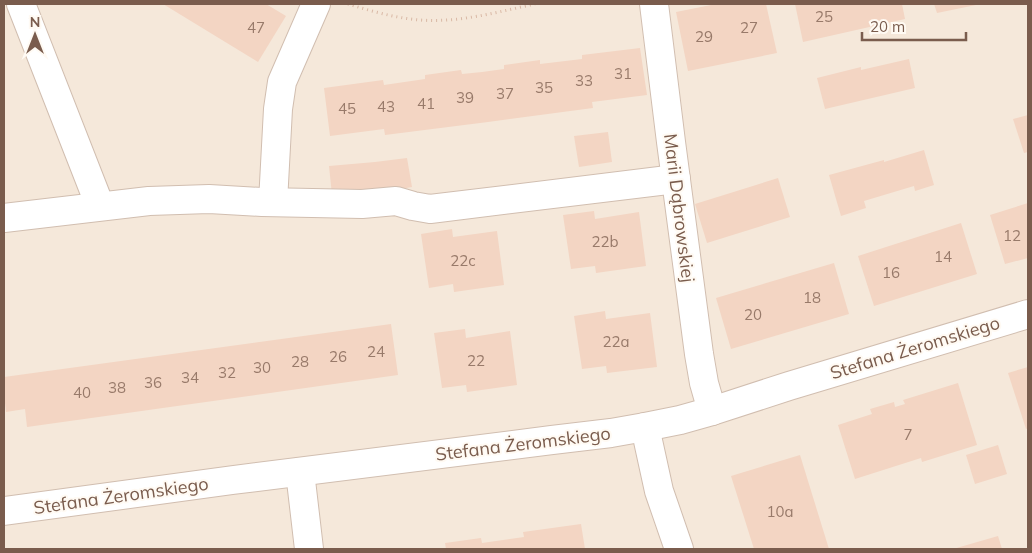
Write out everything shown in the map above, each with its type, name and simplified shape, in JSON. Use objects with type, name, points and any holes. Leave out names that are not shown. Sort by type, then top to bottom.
[{"type":"street","points":[[21,4],[100,206]]},
{"type":"street","points":[[273,202],[278,109],[282,82],[316,4]]},
{"type":"street","name":"Marii Dąbrowskiej","points":[[654,4],[698,354],[712,411]]},
{"type":"street","points":[[4,218],[149,201],[209,199],[362,204],[396,201],[430,209],[676,179]]},
{"type":"street","name":"Stefana Żeromskiego","points":[[4,512],[646,427],[712,411],[1028,314]]},
{"type":"street","points":[[646,427],[659,491],[679,549]]},
{"type":"street","points":[[300,472],[309,549]]},
{"type":"path","points":[[348,4],[391,16],[420,20],[466,18],[535,4]]},
{"type":"shaded area","points":[[4,4],[1028,4],[1028,549],[4,549]]},
{"type":"building","points":[[163,4],[266,4],[286,16],[258,62]]},
{"type":"building","points":[[716,4],[766,4],[777,53],[688,71],[676,12]]},
{"type":"building","points":[[795,4],[902,4],[905,19],[803,42]]},
{"type":"building","points":[[934,4],[976,4],[976,5],[937,13]]},
{"type":"building","points":[[640,48],[647,95],[592,102],[593,108],[488,122],[385,135],[384,129],[330,136],[324,88],[383,80],[384,85],[425,79],[425,75],[461,70],[462,74],[482,72],[504,69],[504,65],[540,60],[540,64],[582,59],[582,55]]},
{"type":"building","points":[[909,59],[915,88],[825,109],[817,78],[861,67],[861,70]]},
{"type":"building","points":[[1028,115],[1028,152],[1024,153],[1013,119]]},
{"type":"building","points":[[608,132],[612,162],[579,167],[574,136]]},
{"type":"building","points":[[924,150],[934,185],[915,191],[914,186],[864,201],[866,208],[841,216],[829,175]]},
{"type":"building","points":[[407,158],[412,187],[378,193],[332,195],[329,166]]},
{"type":"building","points":[[778,178],[790,217],[707,243],[695,204]]},
{"type":"building","points":[[1028,203],[1028,258],[1005,264],[990,215]]},
{"type":"building","points":[[594,211],[595,219],[639,212],[646,266],[596,273],[595,266],[571,269],[563,215]]},
{"type":"building","points":[[961,223],[977,274],[874,306],[858,256]]},
{"type":"building","points":[[452,229],[453,237],[497,231],[504,285],[454,292],[453,284],[429,288],[421,234]]},
{"type":"building","points":[[834,263],[849,314],[731,349],[716,298]]},
{"type":"building","points":[[605,311],[606,319],[650,313],[657,367],[607,373],[606,366],[582,369],[574,316]]},
{"type":"building","points":[[391,324],[398,375],[27,427],[25,409],[6,412],[4,377]]},
{"type":"building","points":[[465,329],[466,338],[510,331],[517,385],[467,392],[466,385],[442,388],[434,333]]},
{"type":"building","points":[[1028,367],[1028,428],[1026,429],[1008,373]]},
{"type":"building","points":[[958,383],[977,445],[922,462],[921,458],[855,479],[838,425],[872,414],[870,409],[894,402],[895,407],[905,404],[903,400]]},
{"type":"building","points":[[998,445],[1007,474],[975,484],[966,455]]},
{"type":"building","points":[[800,455],[829,549],[754,549],[731,476]]},
{"type":"building","points":[[581,524],[585,549],[446,549],[445,543],[481,538],[482,543],[524,537],[523,532]]},
{"type":"building","points":[[998,536],[1002,549],[953,549]]}]
